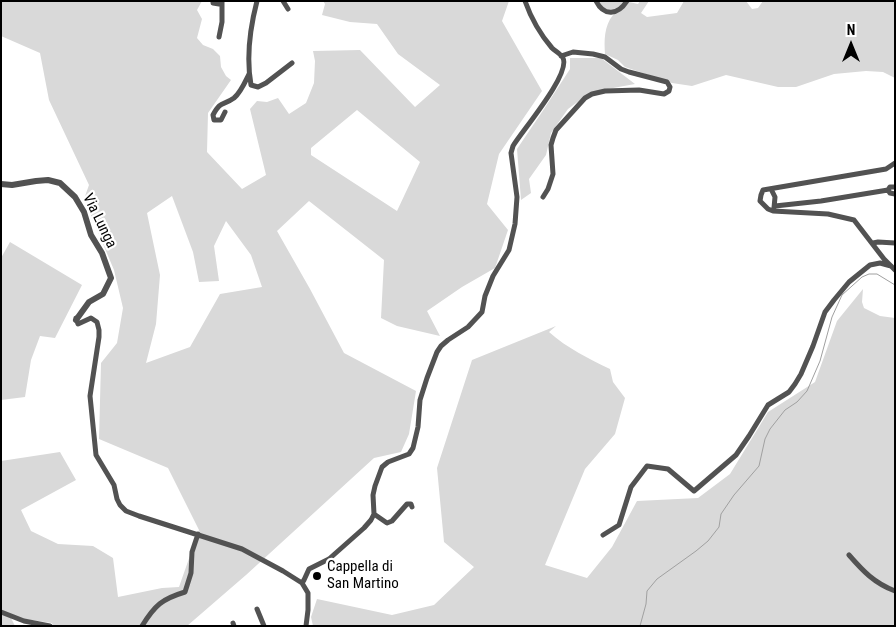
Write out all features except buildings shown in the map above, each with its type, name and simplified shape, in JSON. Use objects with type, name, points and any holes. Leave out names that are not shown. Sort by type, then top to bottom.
[{"type":"street","points":[[213,1],[213,3],[219,4],[222,1],[222,22],[219,37]]},
{"type":"street","points":[[257,1],[248,45],[251,84],[258,87],[266,83],[292,63]]},
{"type":"street","points":[[283,1],[288,9]]},
{"type":"street","points":[[302,583],[309,569],[329,560],[371,520],[374,514],[374,486],[382,467],[388,462],[409,454],[413,448],[418,427],[420,400],[437,352],[448,340],[468,327],[482,312],[485,296],[493,276],[509,250],[515,224],[517,198],[511,153],[513,146],[550,94],[558,81],[563,66],[562,56],[544,38],[525,1]]},
{"type":"street","points":[[596,1],[602,10],[610,13],[619,10],[627,1]]},
{"type":"street","points":[[543,197],[548,189],[552,174],[552,138],[556,130],[585,98],[605,91],[639,90],[664,94],[669,91],[670,87],[668,82],[621,69],[606,58],[594,54],[582,52],[568,53],[562,56]]},
{"type":"street","points":[[225,112],[221,120],[214,120],[213,115],[218,106],[234,98],[241,90],[249,74]]},
{"type":"street","points":[[893,268],[854,220],[828,214],[768,209],[760,201],[760,195],[763,190],[886,169],[895,163]]},
{"type":"street","name":"Via Lunga","points":[[1,184],[12,185],[48,180],[60,183],[75,197],[84,212],[92,235],[102,253],[110,278],[103,294],[89,302],[76,319]]},
{"type":"street","points":[[774,209],[888,190],[890,187],[895,187]]},
{"type":"street","points":[[771,189],[775,197],[774,209]]},
{"type":"street","points":[[888,190],[890,193],[895,194]]},
{"type":"street","points":[[873,243],[895,242]]},
{"type":"street","points":[[603,534],[618,525],[631,487],[648,466],[668,469],[694,491],[736,455],[750,436],[768,405],[788,392],[795,384],[813,346],[825,312],[849,282],[870,265],[880,262],[893,268]]},
{"type":"street","points":[[76,319],[78,324],[91,318],[97,322],[99,330],[90,396],[96,455],[114,485],[120,505],[126,511],[139,516],[242,549],[302,583],[308,593],[306,626]]},
{"type":"street","points":[[374,514],[387,523],[392,522],[408,504],[412,508]]},
{"type":"street","points":[[142,626],[158,604],[185,592],[191,573],[192,552],[198,534]]},
{"type":"street","points":[[849,555],[870,577],[883,586],[895,591]]},
{"type":"street","points":[[257,609],[264,626]]},
{"type":"street","points":[[1,612],[50,626]]},
{"type":"shaded area","points":[[1,1],[202,1],[197,10],[202,19],[197,38],[203,45],[213,49],[220,56],[221,67],[226,76],[231,80],[208,113],[207,152],[242,189],[266,175],[250,109],[257,101],[267,102],[278,98],[289,114],[306,103],[314,83],[315,61],[313,51],[360,50],[415,107],[440,85],[398,54],[377,24],[350,22],[322,15],[325,4],[323,1],[509,1],[502,21],[542,91],[499,154],[487,204],[508,230],[495,268],[462,287],[427,311],[440,336],[397,326],[381,318],[384,260],[309,201],[277,231],[344,353],[416,391],[409,434],[401,452],[374,458],[187,626],[53,626],[52,623],[24,619],[1,611],[1,461],[60,452],[76,480],[21,510],[31,531],[58,544],[93,546],[113,558],[118,597],[162,588],[179,587],[199,530],[168,468],[99,439],[101,363],[117,343],[123,308],[114,270],[84,199],[89,185],[49,100],[40,53],[1,36]],"holes":[[[357,110],[420,162],[397,211],[311,155],[311,148]],[[172,196],[193,252],[199,282],[219,281],[214,246],[226,221],[251,255],[262,287],[220,294],[190,347],[146,363],[156,324],[160,275],[147,213]]]},
{"type":"shaded area","points":[[598,1],[625,1],[612,11],[602,8]]},
{"type":"shaded area","points":[[640,1],[649,1],[641,13],[647,17],[677,13],[684,1],[746,1],[752,9],[758,8],[763,1],[895,1],[895,78],[883,72],[866,71],[834,74],[796,87],[778,87],[726,75],[692,86],[672,83],[625,67],[618,60],[605,54],[605,34],[610,19],[629,2],[638,4]]},
{"type":"shaded area","points":[[570,58],[601,58],[635,84],[591,92],[568,109],[551,133],[546,155],[529,179],[531,193],[521,200],[517,149],[570,69]]},
{"type":"shaded area","points":[[10,242],[82,285],[55,338],[40,336],[31,360],[25,397],[1,400],[1,258]]},
{"type":"shaded area","points":[[863,289],[862,302],[864,308],[880,316],[895,318],[895,626],[313,626],[311,617],[317,599],[392,615],[434,605],[474,567],[444,542],[437,468],[472,360],[556,326],[549,332],[556,338],[578,353],[610,369],[613,382],[625,398],[615,434],[585,469],[545,565],[587,578],[612,547],[637,501],[698,498],[730,474],[768,412],[815,382],[837,321]]},
{"type":"shaded area","points":[[1,614],[11,618],[15,626],[1,626]]},
{"type":"waterway","points":[[640,626],[646,604],[647,591],[657,579],[708,541],[719,527],[721,514],[734,495],[759,466],[765,439],[770,429],[785,410],[797,402],[807,391],[820,361],[832,317],[842,295],[862,277],[869,274],[877,274],[895,285]]},
{"type":"place","name":"Cappella di San Martino","points":[[317,576]]}]
